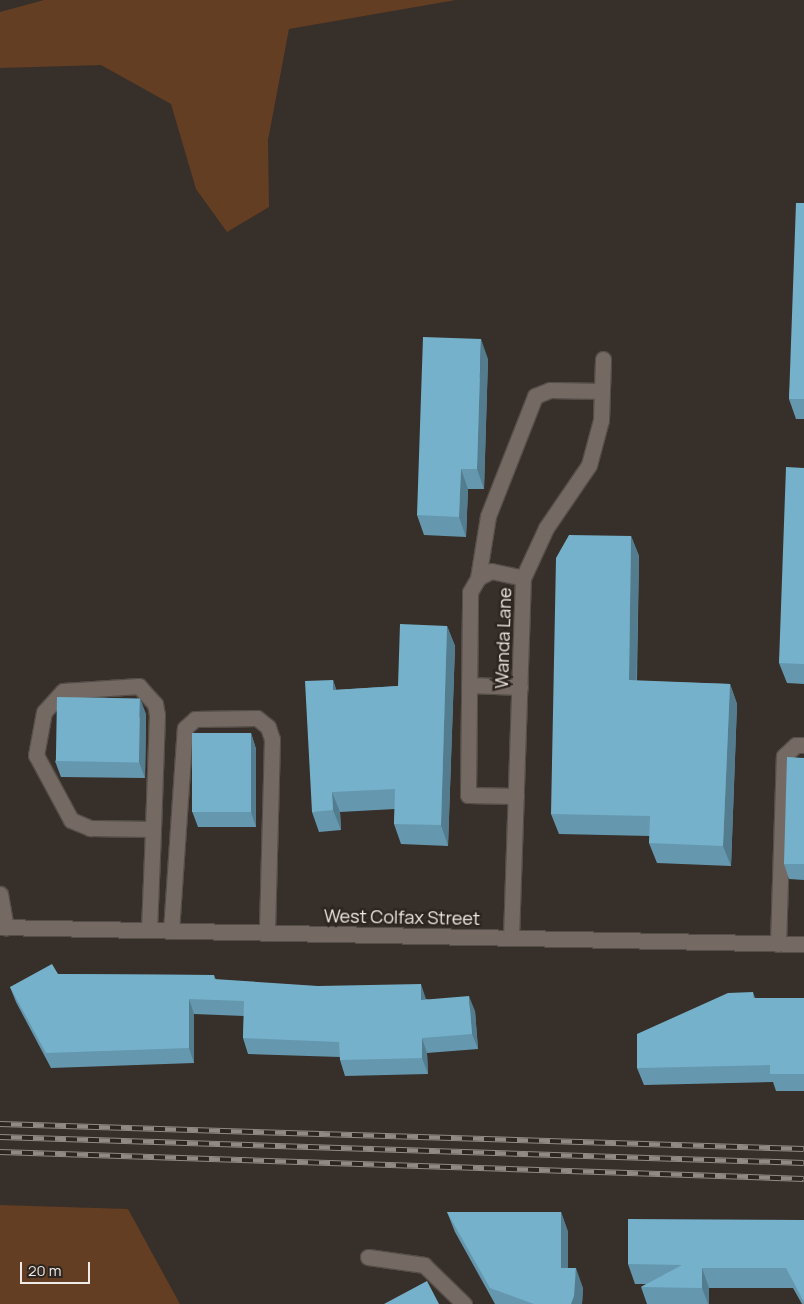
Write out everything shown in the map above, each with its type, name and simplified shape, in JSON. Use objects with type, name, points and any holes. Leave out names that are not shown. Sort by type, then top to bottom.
[{"type":"street","name":"Wanda Lane","points":[[511,938],[524,578],[546,528],[589,465],[601,420],[603,359]]},
{"type":"street","points":[[516,796],[468,795],[470,592],[478,578],[488,516],[535,396],[550,390],[602,391]]},
{"type":"street","points":[[478,578],[491,571],[524,578]]},
{"type":"street","points":[[469,685],[520,687]]},
{"type":"street","points":[[149,930],[153,829],[155,704],[139,686],[74,687],[63,691],[44,712],[36,755],[71,820],[90,828],[153,829]]},
{"type":"street","points":[[171,931],[185,728],[195,719],[257,718],[268,727],[272,739],[266,933]]},
{"type":"street","points":[[778,944],[784,756],[796,745],[804,746]]},
{"type":"street","points":[[0,894],[3,927]]},
{"type":"street","name":"West Colfax Street","points":[[3,927],[804,944]]},
{"type":"street","points":[[368,1257],[424,1266],[464,1304]]},
{"type":"shaded area","points":[[44,0],[456,0],[289,29],[268,140],[269,207],[227,232],[196,189],[171,104],[101,65],[0,68],[0,12]]},
{"type":"shaded area","points":[[0,1205],[128,1209],[180,1304],[0,1304]]},
{"type":"building","points":[[796,203],[804,203],[804,399],[789,399]]},
{"type":"building","points":[[423,337],[481,339],[477,469],[461,469],[459,517],[417,515]]},
{"type":"building","points":[[786,467],[804,468],[804,664],[779,663]]},
{"type":"building","points":[[569,535],[631,536],[629,680],[730,684],[723,846],[649,843],[650,816],[551,814],[556,558]]},
{"type":"building","points":[[400,624],[447,626],[441,825],[394,824],[395,789],[332,792],[333,810],[312,812],[305,681],[333,680],[333,690],[398,686]]},
{"type":"building","points":[[57,697],[140,698],[139,762],[56,761]]},
{"type":"building","points":[[192,733],[251,733],[251,812],[192,812]]},
{"type":"building","points":[[787,757],[804,758],[804,864],[784,864]]},
{"type":"building","points":[[52,964],[58,974],[214,975],[214,979],[318,986],[421,984],[421,1000],[469,996],[472,1034],[422,1038],[422,1058],[340,1060],[339,1042],[243,1038],[244,1001],[189,999],[189,1048],[46,1053],[10,987]]},
{"type":"building","points":[[753,992],[753,998],[804,998],[804,1074],[770,1074],[770,1065],[637,1068],[637,1034],[728,993]]},
{"type":"building","points":[[447,1212],[561,1212],[561,1268],[576,1268],[574,1296],[571,1304],[534,1304],[490,1288]]},
{"type":"building","points":[[628,1219],[804,1220],[804,1302],[786,1268],[702,1268],[702,1288],[641,1287],[682,1265],[628,1264]]},
{"type":"building","points":[[427,1281],[439,1304],[384,1304]]},
{"type":"railway","points":[[0,1124],[804,1149]]},
{"type":"railway","points":[[0,1137],[804,1163]]},
{"type":"railway","points":[[0,1152],[804,1179]]}]
